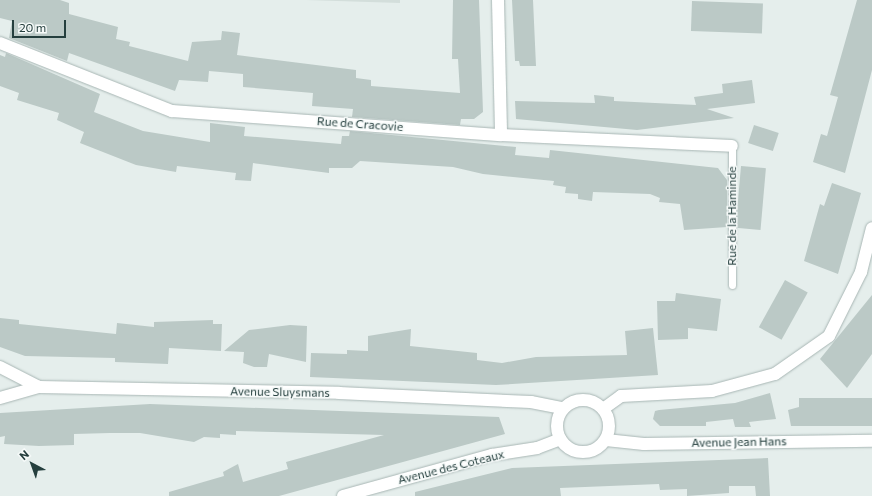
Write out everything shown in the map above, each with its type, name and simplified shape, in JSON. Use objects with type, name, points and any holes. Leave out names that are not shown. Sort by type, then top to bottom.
[{"type":"street","points":[[498,0],[501,135]]},
{"type":"street","name":"Rue de Cracovie","points":[[0,43],[172,111],[501,135],[732,146]]},
{"type":"street","points":[[603,409],[621,396],[712,392],[775,374],[829,336],[861,272],[872,228]]},
{"type":"street","name":"Avenue Sluysmans","points":[[0,367],[39,387],[347,394],[531,402],[563,408]]},
{"type":"street","points":[[0,398],[39,387]]},
{"type":"street","points":[[575,401],[591,401],[603,409],[610,430],[606,440],[595,450],[579,453],[560,439],[558,418],[563,408],[575,401]]},
{"type":"street","name":"Avenue des Coteaux","points":[[343,496],[492,455],[537,448],[560,439]]},
{"type":"street","name":"Avenue Jean Hans","points":[[606,440],[644,444],[872,441]]},
{"type":"lane","name":"Rue de la Haminde","points":[[732,146],[732,285]]},
{"type":"shaded area","points":[[306,0],[400,0],[400,3]]},
{"type":"building","points":[[0,0],[60,0],[69,3],[69,14],[118,27],[116,39],[130,42],[129,46],[188,61],[192,42],[221,40],[222,31],[240,33],[237,55],[356,70],[356,78],[371,80],[371,86],[460,93],[458,59],[452,59],[453,0],[479,0],[483,112],[474,119],[461,119],[460,125],[352,117],[353,109],[312,106],[313,93],[243,87],[243,74],[209,71],[208,82],[179,80],[175,91],[69,53],[67,61],[9,38],[12,21],[0,18]]},
{"type":"building","points":[[512,0],[533,0],[536,66],[520,66],[519,61],[515,61]]},
{"type":"building","points":[[857,0],[872,0],[872,70],[845,173],[813,162],[821,134],[827,136],[838,97],[830,95]]},
{"type":"building","points":[[692,1],[763,3],[762,33],[691,31]]},
{"type":"building","points":[[6,53],[100,94],[94,112],[143,131],[210,142],[210,123],[245,127],[244,136],[341,144],[342,136],[349,136],[350,131],[516,147],[515,155],[549,158],[550,150],[718,168],[727,180],[727,227],[684,230],[680,204],[659,202],[660,198],[650,194],[593,192],[592,201],[578,199],[578,194],[565,193],[566,187],[553,185],[554,181],[483,174],[453,167],[360,161],[352,168],[329,168],[329,173],[253,163],[251,181],[235,180],[236,173],[177,166],[176,172],[136,165],[80,143],[84,132],[57,120],[59,113],[17,100],[19,93],[0,86],[0,55],[5,57]]},
{"type":"building","points":[[752,80],[755,103],[707,109],[734,118],[637,130],[516,119],[515,101],[595,103],[594,95],[614,97],[614,101],[696,105],[694,97],[723,93],[722,84]]},
{"type":"building","points":[[754,125],[779,133],[773,151],[748,143]]},
{"type":"building","points":[[741,166],[766,168],[761,230],[736,228]]},
{"type":"building","points":[[832,183],[861,193],[838,274],[804,261],[820,204],[824,206]]},
{"type":"building","points":[[785,280],[808,293],[782,340],[759,327]]},
{"type":"building","points":[[676,293],[721,299],[717,331],[688,328],[688,339],[658,340],[657,301],[675,301]]},
{"type":"building","points":[[872,295],[872,354],[847,388],[820,359]]},
{"type":"building","points":[[0,318],[19,320],[19,324],[116,334],[117,323],[154,327],[154,322],[213,320],[213,324],[222,324],[221,351],[169,348],[168,364],[115,362],[115,358],[25,356],[0,347]]},
{"type":"building","points":[[290,325],[307,326],[306,362],[269,354],[267,367],[254,367],[243,363],[244,352],[224,351],[249,330]]},
{"type":"building","points":[[653,328],[658,375],[496,385],[310,377],[311,353],[347,354],[347,350],[368,351],[368,336],[411,329],[410,346],[477,353],[477,360],[502,363],[536,357],[627,355],[625,331]]},
{"type":"building","points":[[770,393],[776,419],[749,422],[751,427],[735,427],[733,419],[706,422],[706,426],[660,426],[653,419],[655,411],[659,410],[735,403]]},
{"type":"building","points":[[799,398],[872,398],[872,426],[791,426],[788,410],[799,407]]},
{"type":"building","points":[[150,404],[499,417],[505,434],[279,496],[169,496],[169,492],[224,476],[223,472],[238,464],[243,482],[288,469],[286,462],[384,435],[236,431],[236,435],[220,434],[220,438],[204,437],[194,442],[140,433],[74,434],[74,445],[39,446],[4,444],[5,436],[0,437],[0,413]]},
{"type":"building","points":[[768,458],[770,496],[756,496],[755,486],[729,486],[729,493],[687,496],[687,489],[660,490],[659,484],[560,488],[561,496],[415,496],[415,492],[512,468]]}]
